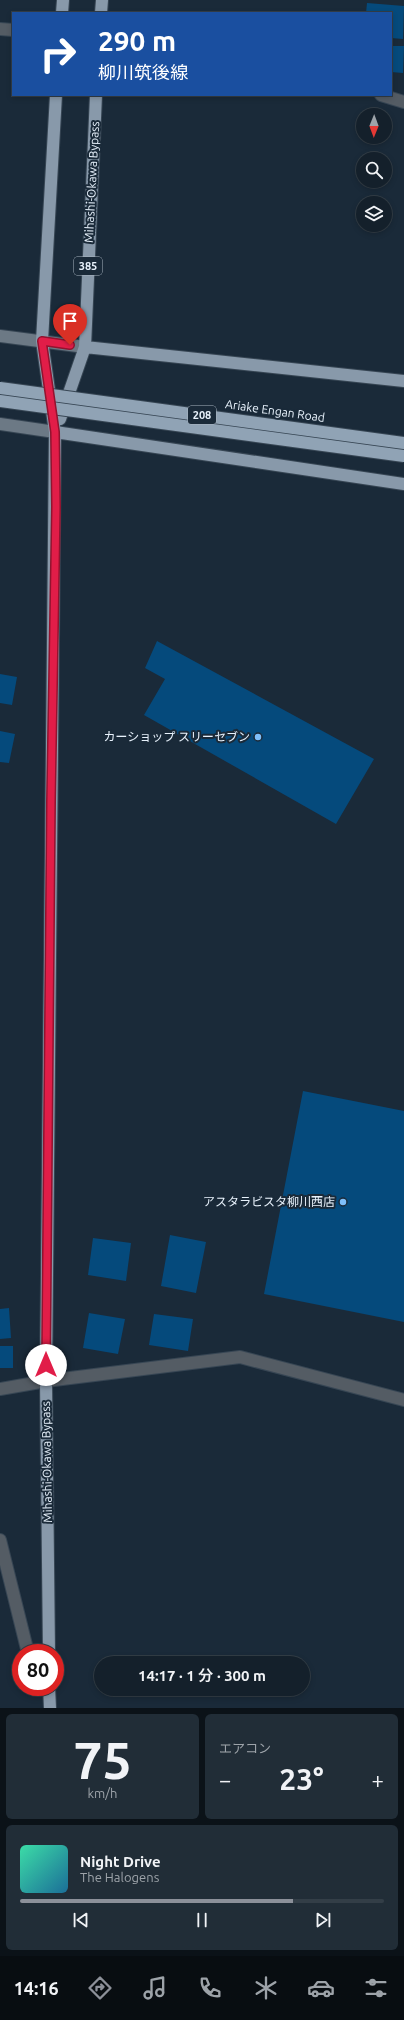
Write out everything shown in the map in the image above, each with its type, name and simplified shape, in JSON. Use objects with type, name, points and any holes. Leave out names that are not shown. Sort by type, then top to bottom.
[{"type":"highway","points":[[62,12],[63,0]]},
{"type":"highway","points":[[101,12],[102,0]]},
{"type":"highway","name":"Mihashi-Okawa Bypass","points":[[49,1644],[46,1381],[55,432],[42,341],[56,96]]},
{"type":"highway","name":"Mihashi-Okawa Bypass","points":[[55,432],[85,347],[96,96]]},
{"type":"highway","points":[[85,347],[404,381]]},
{"type":"highway","name":"Ariake Engan Road","points":[[0,388],[404,443]]},
{"type":"highway","name":"208","points":[[0,401],[404,456]]},
{"type":"highway","points":[[55,432],[404,484]]},
{"type":"highway","points":[[49,1696],[50,1708]]},
{"type":"main road","points":[[0,336],[85,347]]},
{"type":"main road","points":[[0,424],[55,432]]},
{"type":"street","points":[[0,29],[12,30]]},
{"type":"street","points":[[384,96],[404,102]]},
{"type":"street","points":[[0,1389],[46,1381],[240,1357],[404,1400]]},
{"type":"street","points":[[0,1540],[26,1644]]},
{"type":"building","points":[[367,3],[404,6],[403,39],[392,38],[392,12],[366,12]]},
{"type":"building","points":[[392,46],[404,46],[403,73],[392,72]]},
{"type":"building","name":"カーショップ スリーセブン","points":[[157,641],[374,759],[336,824],[144,715],[165,679],[145,668]]},
{"type":"building","points":[[0,674],[17,677],[12,705],[0,703]]},
{"type":"building","points":[[0,731],[15,734],[9,763],[0,762]]},
{"type":"building","name":"アスタラビスタ柳川西店","points":[[303,1091],[404,1111],[404,1322],[264,1294]]},
{"type":"building","points":[[170,1235],[206,1242],[196,1293],[161,1286]]},
{"type":"building","points":[[93,1238],[131,1243],[126,1281],[88,1275]]},
{"type":"building","points":[[9,1308],[11,1338],[0,1339],[0,1309]]},
{"type":"building","points":[[89,1313],[125,1319],[118,1354],[83,1348]]},
{"type":"building","points":[[154,1314],[193,1319],[188,1351],[149,1345]]},
{"type":"building","points":[[0,1346],[13,1346],[13,1368],[0,1368]]},
{"type":"place","name":"カーショップ スリーセブン","points":[[258,737]]},
{"type":"place","name":"アスタラビスタ柳川西店","points":[[343,1202]]},
{"type":"route","points":[[46,1365],[51,802],[56,507],[55,432],[42,341],[70,345]]}]
